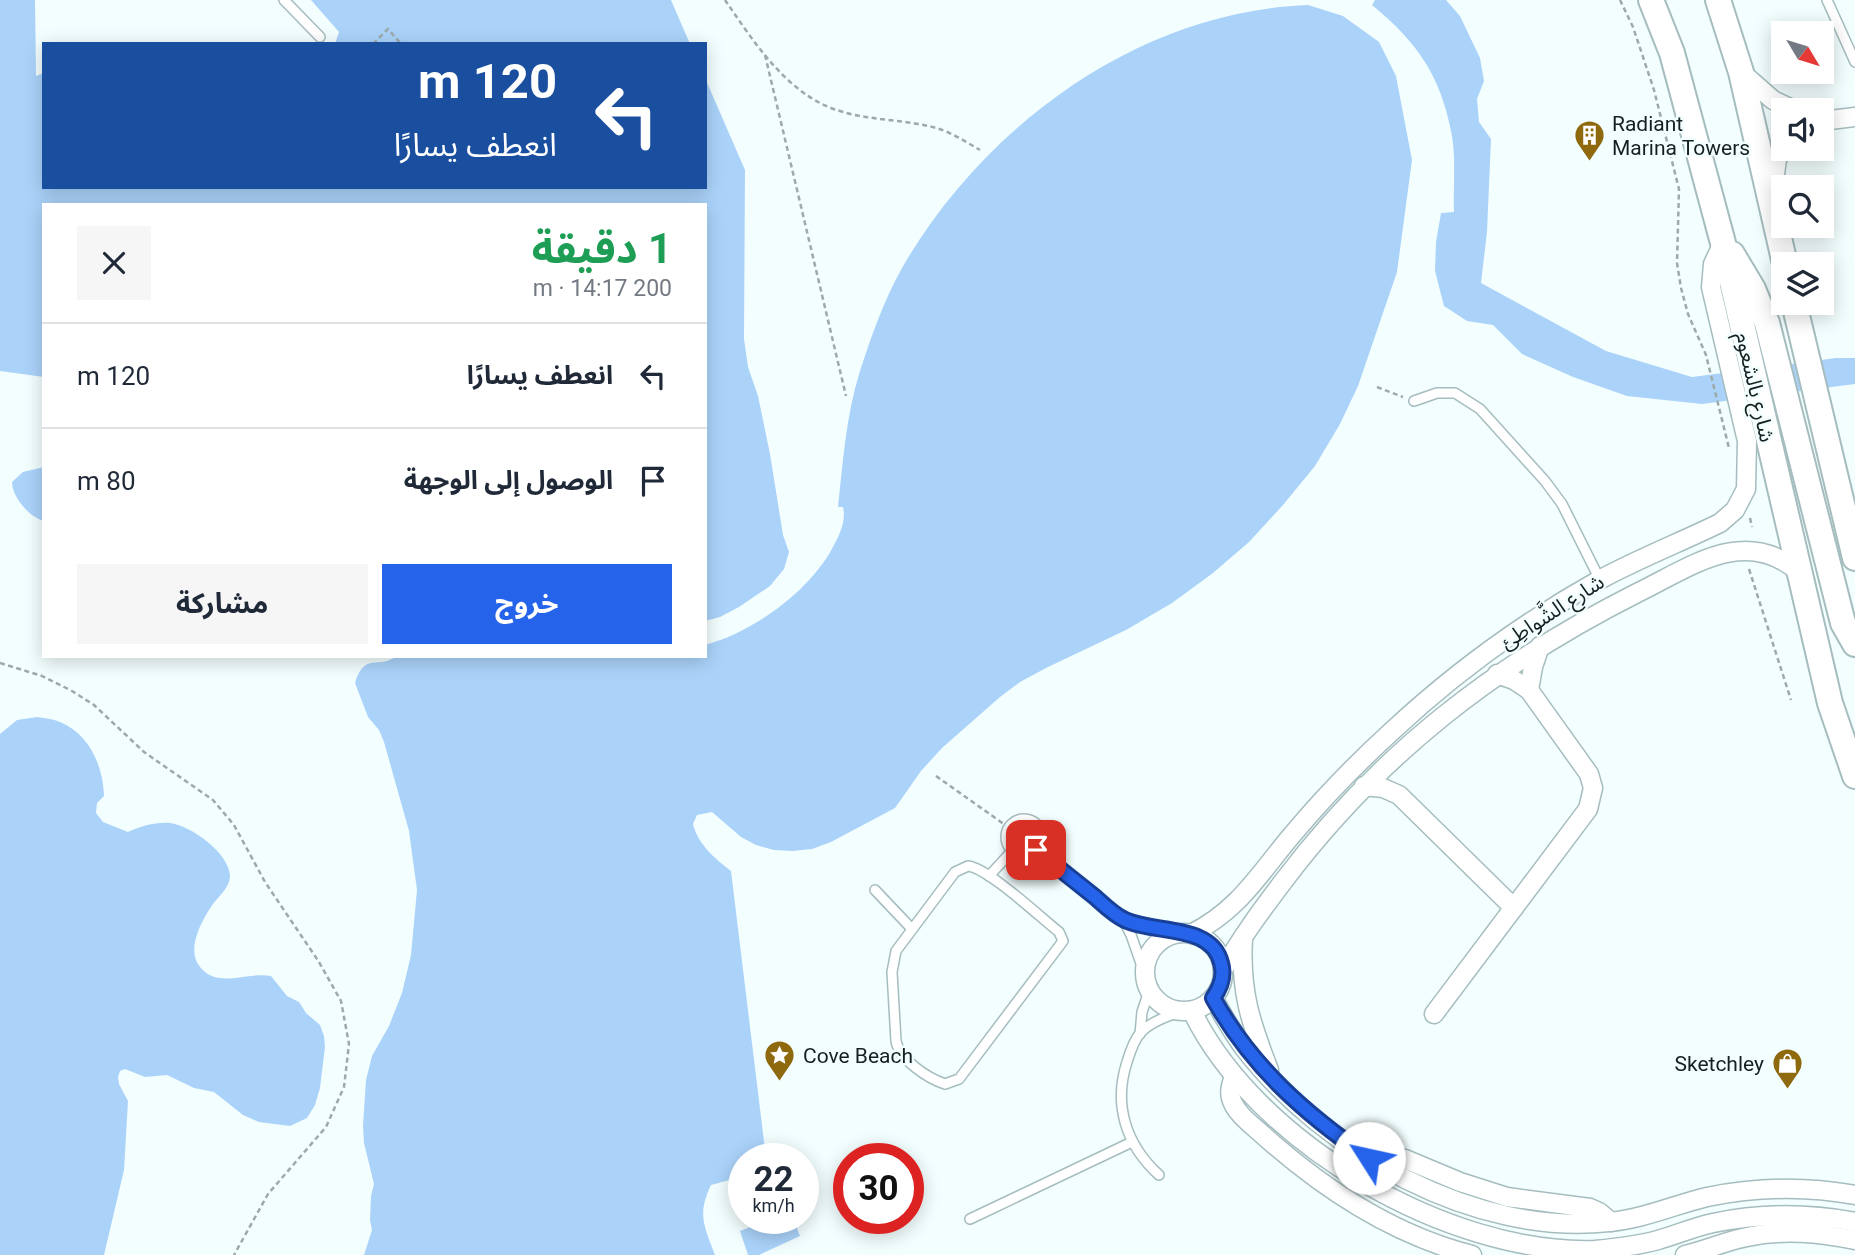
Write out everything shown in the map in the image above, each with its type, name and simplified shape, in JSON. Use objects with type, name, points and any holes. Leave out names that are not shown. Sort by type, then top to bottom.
[{"type":"main road","name":"شارع بالشعوم","points":[[1651,0],[1672,53],[1723,243],[1731,328],[1757,438],[1799,572],[1830,703],[1855,776]]},
{"type":"main road","points":[[1721,4],[1741,72],[1771,205]]},
{"type":"main road","points":[[1723,243],[1749,281],[1767,323],[1843,623],[1855,644]]},
{"type":"main road","points":[[1797,315],[1855,558]]},
{"type":"street","points":[[1741,72],[1771,98]]},
{"type":"street","points":[[1834,118],[1855,117]]},
{"type":"street","name":"شارع الشَّواطِئ","points":[[1185,934],[1217,919],[1240,899],[1323,799],[1394,729],[1479,660],[1523,628],[1600,580],[1728,517],[1741,502],[1746,489],[1757,438]]},
{"type":"street","name":"شارع الشَّواطِئ","points":[[1223,970],[1243,935],[1300,858],[1364,786],[1432,724],[1497,674],[1540,646],[1614,605],[1722,553],[1740,550],[1761,552],[1781,559],[1799,572]]},
{"type":"street","name":"شارع الشَّواطِئ","points":[[1497,674],[1514,680],[1529,690],[1540,646]]},
{"type":"street","points":[[1434,1014],[1588,809],[1593,795],[1589,774],[1529,690]]},
{"type":"street","points":[[1395,757],[1394,776],[1399,795]]},
{"type":"street","points":[[1364,786],[1382,788],[1399,795],[1514,908]]},
{"type":"street","points":[[1185,934],[1201,937],[1216,950],[1223,970],[1219,989],[1213,998],[1200,1008],[1186,1011],[1162,1005],[1149,991],[1144,972],[1147,958],[1154,946],[1166,937],[1185,934]]},
{"type":"street","points":[[1243,935],[1242,972],[1247,1009],[1273,1080]]},
{"type":"street","points":[[1213,998],[1243,1046],[1273,1080],[1316,1120],[1369,1158],[1387,1156],[1405,1159],[1460,1182],[1507,1197],[1590,1208],[1611,1222],[1734,1192],[1791,1188],[1855,1195]]},
{"type":"street","points":[[1186,1011],[1234,1077],[1300,1140],[1354,1180],[1387,1200],[1455,1228],[1518,1246],[1566,1251],[1614,1248],[1659,1240],[1712,1223],[1765,1216],[1814,1216],[1855,1222]]},
{"type":"street","points":[[1234,1077],[1230,1091],[1238,1111],[1303,1168],[1355,1203],[1401,1228],[1438,1245],[1472,1255]]},
{"type":"street","points":[[1685,1255],[1748,1237],[1782,1232],[1820,1234],[1855,1240]]},
{"type":"lane","points":[[284,0],[320,37]]},
{"type":"lane","points":[[1827,0],[1855,62]]},
{"type":"lane","points":[[1414,401],[1437,393],[1455,393],[1480,409],[1556,496],[1600,580]]},
{"type":"lane","points":[[1023,818],[1032,820],[1039,826],[1042,834],[1041,843],[1036,850],[1029,855],[1012,851],[1005,835],[1008,827],[1023,818]]},
{"type":"lane","points":[[1036,850],[1123,919],[1132,935],[1144,972]]},
{"type":"lane","points":[[989,876],[1012,851]]},
{"type":"lane","points":[[975,867],[989,876],[1062,934],[1063,941],[959,1079],[950,1084],[936,1080],[902,1055],[897,1046],[892,965],[897,951],[955,872],[961,868],[975,867]]},
{"type":"lane","points":[[874,890],[912,929]]},
{"type":"lane","points":[[1123,919],[1185,934]]},
{"type":"lane","points":[[1149,991],[1142,1012],[1140,1034],[1128,1056],[1121,1093],[1123,1117],[1132,1142],[1148,1166],[1159,1175]]},
{"type":"lane","points":[[1140,1034],[1159,1021],[1186,1011]]},
{"type":"lane","points":[[970,1219],[1132,1142]]},
{"type":"path","points":[[725,0],[765,55],[792,82],[818,102],[840,111],[937,128],[980,150]]},
{"type":"path","points":[[1620,0],[1633,27],[1654,90],[1679,189],[1676,263],[1688,314],[1706,355],[1722,419]]},
{"type":"path","points":[[375,42],[388,29],[399,42]]},
{"type":"path","points":[[765,55],[846,396]]},
{"type":"path","points":[[1377,387],[1414,401]]},
{"type":"path","points":[[1748,566],[1791,700]]},
{"type":"path","points":[[0,663],[43,676],[94,705],[144,752],[213,800],[234,825],[271,891],[319,962],[341,1001],[349,1044],[344,1087],[326,1127],[268,1194],[234,1255]]},
{"type":"path","points":[[936,776],[1008,827]]},
{"type":"water","points":[[0,0],[35,0],[36,76],[42,74],[42,189],[707,189],[707,83],[745,170],[744,339],[748,367],[758,396],[770,454],[783,535],[789,552],[784,569],[770,586],[739,607],[707,620],[707,203],[42,203],[42,377],[0,371]]},
{"type":"water","points":[[311,0],[671,0],[689,42],[336,42],[339,32]]},
{"type":"water","points":[[1375,0],[1446,0],[1460,16],[1480,58],[1484,81],[1477,99],[1479,122],[1491,139],[1487,232],[1481,283],[1606,351],[1692,377],[1836,358],[1855,358],[1855,384],[1702,404],[1627,396],[1573,377],[1522,354],[1493,325],[1467,321],[1444,306],[1435,271],[1436,242],[1441,213],[1454,212],[1452,136],[1441,96],[1425,62],[1402,33],[1372,5]]},
{"type":"water","points":[[1308,5],[1343,16],[1379,42],[1396,76],[1412,160],[1397,272],[1358,386],[1340,424],[1315,466],[1249,542],[1213,573],[1172,603],[1126,630],[1048,667],[1020,682],[1000,697],[942,748],[921,771],[895,808],[831,842],[812,849],[792,851],[756,845],[741,837],[712,812],[697,815],[693,824],[699,838],[713,856],[731,871],[764,1143],[728,1143],[728,1180],[711,1185],[703,1212],[715,1255],[364,1255],[372,1230],[371,1196],[374,1184],[364,1143],[366,1080],[372,1056],[389,1026],[402,993],[411,955],[417,890],[409,831],[384,742],[379,730],[368,717],[355,683],[363,667],[394,658],[707,658],[707,644],[743,630],[780,606],[812,577],[825,560],[841,530],[844,512],[843,507],[838,507],[846,439],[851,404],[860,371],[889,293],[936,216],[976,167],[1022,124],[1073,85],[1127,53],[1185,29],[1246,12]]},
{"type":"water","points":[[42,467],[42,520],[22,506],[15,494],[12,482],[23,472]]},
{"type":"water","points":[[37,717],[70,727],[79,734],[92,752],[103,784],[104,796],[97,803],[96,813],[103,822],[128,832],[154,824],[178,825],[208,842],[224,859],[229,868],[229,881],[205,917],[195,941],[195,957],[205,972],[222,978],[271,976],[287,996],[299,1002],[306,1013],[320,1025],[324,1036],[320,1088],[315,1105],[307,1118],[290,1126],[259,1122],[243,1115],[214,1092],[194,1088],[167,1075],[145,1077],[125,1069],[120,1071],[119,1084],[128,1101],[124,1170],[104,1255],[0,1255],[0,734],[17,720]]},
{"type":"water","points":[[741,1234],[800,1236],[759,1255],[748,1255]]},
{"type":"place","name":"Radiant Marina Towers","points":[[1589,163]]},
{"type":"place","name":"Cove Beach","points":[[780,1083]]},
{"type":"place","name":"Sketchley","points":[[1787,1091]]},
{"type":"route","points":[[1036,850],[1123,919],[1167,931],[1191,934],[1210,943],[1221,960],[1223,970],[1219,989],[1213,998],[1243,1046],[1294,1100],[1339,1138],[1369,1158]]}]
